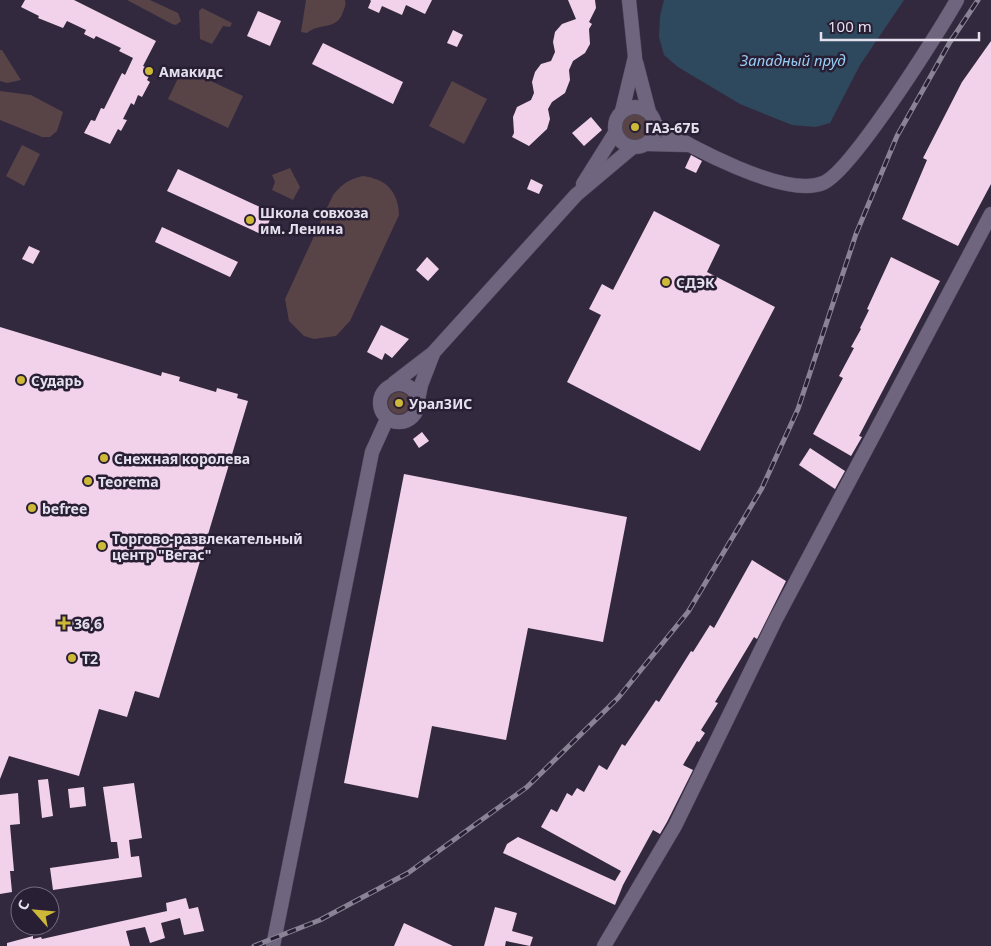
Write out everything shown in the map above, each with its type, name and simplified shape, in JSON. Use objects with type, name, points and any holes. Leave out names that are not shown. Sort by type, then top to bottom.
[{"type":"street","points":[[576,195],[654,134],[635,57],[629,0]]},
{"type":"street","points":[[622,111],[634,107],[688,146],[782,183],[803,187],[824,183],[843,166],[878,120],[940,30],[957,0]]},
{"type":"street","points":[[433,353],[421,385],[416,412],[408,420],[398,422],[387,419],[380,409],[380,397],[384,390],[433,353],[576,195],[615,133],[616,119],[622,111],[635,57]]},
{"type":"street","points":[[615,133],[622,144],[688,146]]},
{"type":"street","points":[[604,946],[675,826],[776,619],[991,214]]},
{"type":"street","points":[[394,384],[411,388],[418,400]]},
{"type":"street","points":[[273,946],[372,452],[387,419]]},
{"type":"shaded area","points":[[127,0],[150,0],[178,13],[181,21],[176,25],[172,24]]},
{"type":"shaded area","points":[[306,0],[345,0],[345,5],[337,22],[307,33],[301,32]]},
{"type":"shaded area","points":[[202,8],[232,23],[230,27],[223,26],[212,44],[200,39],[199,11]]},
{"type":"shaded area","points":[[0,50],[2,50],[21,80],[7,83],[0,81]]},
{"type":"shaded area","points":[[183,68],[243,96],[228,128],[168,99]]},
{"type":"shaded area","points":[[452,81],[487,99],[464,144],[429,126]]},
{"type":"shaded area","points":[[0,91],[31,95],[63,112],[57,131],[50,137],[42,137],[0,120]]},
{"type":"shaded area","points":[[635,114],[645,118],[649,128],[645,138],[635,142],[625,138],[621,128],[625,118]]},
{"type":"shaded area","points":[[22,145],[40,154],[24,186],[6,176]]},
{"type":"shaded area","points":[[290,168],[300,187],[293,200],[272,190],[275,182],[272,175]]},
{"type":"shaded area","points":[[363,176],[378,180],[389,188],[396,199],[399,215],[350,321],[336,336],[314,339],[304,336],[289,321],[285,299],[333,195],[346,182]]},
{"type":"shaded area","points":[[399,392],[407,395],[410,403],[407,411],[399,414],[391,411],[388,403],[391,395]]},
{"type":"water","name":"Западный пруд","points":[[664,0],[904,0],[860,65],[830,123],[816,127],[792,125],[740,104],[678,67],[664,55],[659,37],[660,16]]},
{"type":"building","points":[[25,0],[74,0],[156,41],[143,66],[152,70],[147,80],[150,82],[142,97],[138,95],[134,105],[131,103],[123,119],[127,120],[121,131],[118,129],[110,144],[84,133],[91,120],[95,121],[101,108],[104,109],[122,73],[125,75],[133,58],[119,51],[121,48],[96,36],[94,39],[84,34],[86,30],[67,21],[63,28],[38,18],[39,16],[21,7]]},
{"type":"building","points":[[370,0],[432,0],[425,14],[406,5],[402,15],[382,6],[379,13],[368,8]]},
{"type":"building","points":[[568,0],[595,0],[596,8],[589,22],[592,24],[589,29],[590,44],[585,53],[573,61],[569,70],[570,80],[565,93],[552,102],[548,109],[550,119],[547,129],[529,146],[512,137],[514,133],[513,117],[517,107],[531,100],[534,93],[532,82],[535,72],[541,64],[551,61],[555,52],[553,42],[555,32],[562,24],[576,19]]},
{"type":"building","points":[[258,11],[281,21],[270,46],[247,36]]},
{"type":"building","points":[[453,30],[463,35],[457,47],[447,43]]},
{"type":"building","points":[[991,41],[991,184],[958,246],[902,219],[927,160],[923,158],[962,82]]},
{"type":"building","points":[[323,43],[403,82],[393,104],[312,64]]},
{"type":"building","points":[[591,117],[602,130],[584,146],[572,133]]},
{"type":"building","points":[[691,155],[702,161],[696,173],[685,168]]},
{"type":"building","name":"Школа совхоза им. Ленина","points":[[178,169],[273,213],[263,235],[167,191]]},
{"type":"building","points":[[531,179],[543,185],[539,194],[527,189]]},
{"type":"building","points":[[654,211],[720,245],[707,272],[775,307],[700,451],[567,382],[601,315],[589,309],[602,284],[613,290]]},
{"type":"building","points":[[162,227],[238,262],[230,277],[155,242]]},
{"type":"building","points":[[29,246],[40,251],[33,264],[22,259]]},
{"type":"building","points":[[427,257],[439,269],[428,281],[416,270]]},
{"type":"building","points":[[891,257],[940,281],[859,436],[862,437],[851,456],[813,434],[843,378],[839,376],[854,348],[851,347],[861,329],[869,310],[867,309]]},
{"type":"building","points":[[381,325],[409,339],[392,358],[385,353],[382,360],[367,352]]},
{"type":"building","name":"Торгово-развлекательный центр \"Вегас\"","points":[[0,327],[161,376],[162,372],[180,377],[179,381],[216,392],[217,388],[238,394],[237,398],[248,401],[159,698],[135,691],[127,717],[99,709],[79,776],[9,756],[0,779]]},
{"type":"building","points":[[422,432],[429,441],[419,448],[413,439]]},
{"type":"building","points":[[810,448],[845,471],[835,489],[799,465]]},
{"type":"building","points":[[404,474],[627,517],[603,642],[528,628],[506,740],[432,726],[418,798],[344,783]]},
{"type":"building","points":[[752,560],[786,581],[757,639],[754,637],[715,702],[718,703],[701,730],[705,733],[699,742],[697,741],[683,765],[693,770],[667,822],[660,834],[653,830],[623,885],[615,905],[503,853],[507,844],[518,837],[615,881],[621,871],[541,827],[551,809],[557,812],[567,793],[572,796],[577,788],[584,792],[599,765],[607,770],[622,744],[625,746],[656,700],[659,702],[710,625],[714,628]]},
{"type":"building","points":[[48,779],[53,816],[42,818],[38,780]]},
{"type":"building","points":[[134,783],[142,838],[129,840],[131,857],[139,856],[142,877],[60,889],[60,886],[52,886],[50,868],[119,858],[117,842],[111,842],[103,787]]},
{"type":"building","points":[[84,787],[86,806],[70,808],[68,789]]},
{"type":"building","points":[[18,793],[20,824],[10,825],[14,871],[10,871],[10,892],[0,894],[0,795]]},
{"type":"building","points":[[186,898],[189,909],[198,907],[204,931],[184,935],[180,918],[161,923],[165,938],[150,943],[145,927],[126,931],[130,946],[7,946],[7,943],[33,936],[33,939],[41,937],[42,939],[60,936],[167,911],[166,903]]},
{"type":"building","points":[[495,907],[517,913],[512,931],[533,937],[530,946],[506,941],[505,946],[484,946]]},
{"type":"building","points":[[404,923],[453,946],[394,946]]},
{"type":"railway","points":[[254,946],[320,920],[408,873],[527,787],[618,698],[688,612],[762,488],[798,409],[856,234],[897,136],[950,42],[978,0]]},
{"type":"place","name":"Амакидс","points":[[149,71]]},
{"type":"place","name":"ГАЗ-67Б","points":[[635,127]]},
{"type":"place","name":"Школа совхоза им. Ленина","points":[[250,220]]},
{"type":"place","name":"СДЭК","points":[[666,282]]},
{"type":"place","name":"Сударь","points":[[21,380]]},
{"type":"place","name":"УралЗИС","points":[[399,403]]},
{"type":"place","name":"Снежная королева","points":[[104,458]]},
{"type":"place","name":"Teorema","points":[[88,481]]},
{"type":"place","name":"befree","points":[[32,508]]},
{"type":"place","name":"Торгово-развлекательный центр \"Вегас\"","points":[[102,546]]},
{"type":"place","name":"36,6","points":[[64,623]]},
{"type":"place","name":"T2","points":[[72,658]]}]
